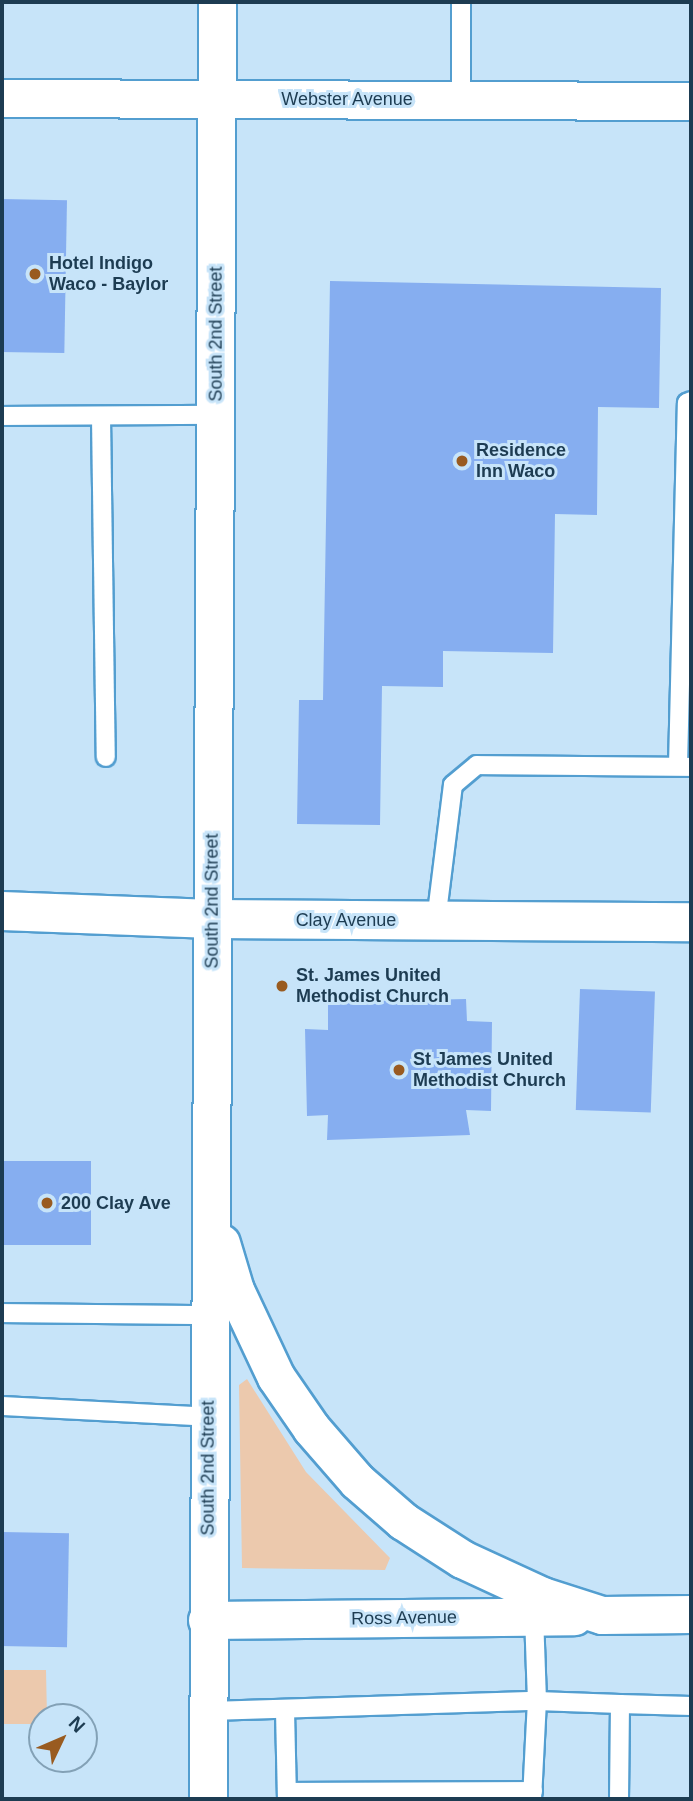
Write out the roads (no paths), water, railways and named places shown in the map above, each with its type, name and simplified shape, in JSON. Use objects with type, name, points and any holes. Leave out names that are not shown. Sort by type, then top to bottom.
[{"type":"street","name":"South 2nd Street","points":[[208,1799],[218,2]]},
{"type":"street","name":"Webster Avenue","points":[[2,98],[691,102]]},
{"type":"street","name":"Clay Avenue","points":[[2,911],[212,919],[691,922]]},
{"type":"street","points":[[210,1205],[235,1290],[276,1377],[311,1428],[357,1481],[403,1521],[462,1559],[542,1596],[602,1615]]},
{"type":"street","name":"Ross Avenue","points":[[207,1620],[691,1614]]},
{"type":"lane","points":[[461,2],[461,100]]},
{"type":"lane","points":[[436,921],[453,785],[477,765],[685,766],[687,403],[691,401]]},
{"type":"lane","points":[[2,416],[215,415]]},
{"type":"lane","points":[[101,417],[106,757]]},
{"type":"lane","points":[[2,1313],[209,1315]]},
{"type":"lane","points":[[2,1406],[209,1417]]},
{"type":"lane","points":[[285,1711],[287,1796],[532,1795],[537,1702],[534,1616]]},
{"type":"lane","points":[[209,1711],[537,1702],[691,1706]]},
{"type":"lane","points":[[619,1799],[620,1704]]},
{"type":"place","name":"Hotel Indigo Waco - Baylor","points":[[35,274]]},
{"type":"place","name":"Residence Inn Waco","points":[[462,461]]},
{"type":"place","name":"St. James United Methodist Church","points":[[282,986]]},
{"type":"place","name":"St James United Methodist Church","points":[[399,1070]]},
{"type":"place","name":"200 Clay Ave","points":[[47,1203]]}]
